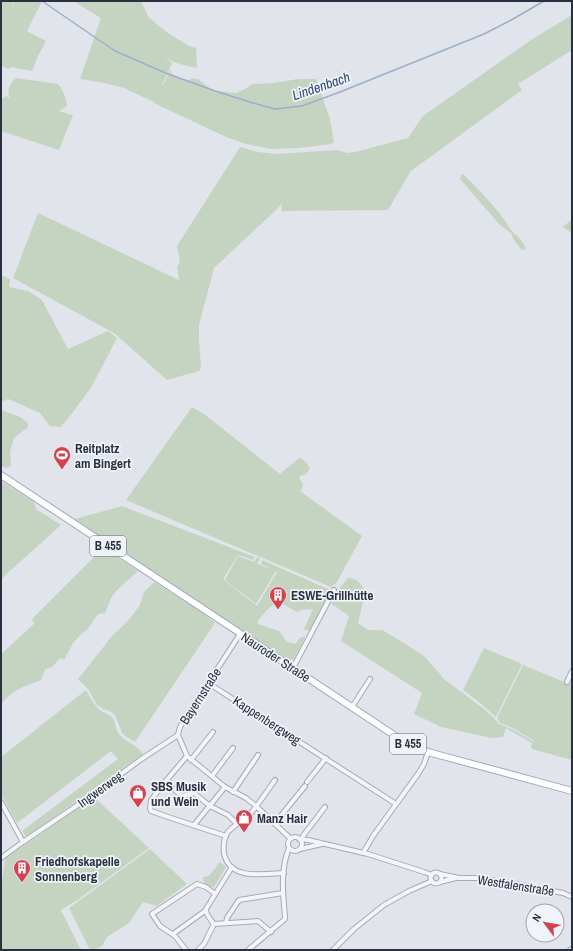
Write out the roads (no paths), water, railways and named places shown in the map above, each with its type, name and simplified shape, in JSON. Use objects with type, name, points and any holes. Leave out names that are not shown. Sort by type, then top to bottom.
[{"type":"main road","name":"Nauroder Straße","points":[[1,475],[403,741],[428,752],[572,792]]},
{"type":"street","points":[[293,668],[334,590]]},
{"type":"street","name":"Bayernstraße","points":[[240,634],[181,725],[178,735],[187,756],[191,760],[225,787],[246,798],[291,839]]},
{"type":"street","points":[[567,682],[572,671]]},
{"type":"street","points":[[352,707],[370,679]]},
{"type":"street","name":"Kappenbergweg","points":[[208,683],[396,804]]},
{"type":"street","points":[[191,760],[213,732]]},
{"type":"street","name":"Ingwerweg","points":[[1,858],[178,735]]},
{"type":"street","points":[[212,776],[233,748]]},
{"type":"street","points":[[363,853],[373,836],[418,774],[424,764],[428,752]]},
{"type":"street","points":[[187,756],[151,800],[151,811],[226,836]]},
{"type":"street","points":[[233,792],[258,756]]},
{"type":"street","points":[[275,824],[326,758]]},
{"type":"street","points":[[275,780],[246,818],[229,832],[226,836],[224,846],[225,855],[232,867],[246,874],[255,875],[284,873]]},
{"type":"street","points":[[165,782],[182,796],[194,794],[210,806],[228,815],[237,824]]},
{"type":"street","points":[[194,825],[225,787]]},
{"type":"street","points":[[1,802],[23,842]]},
{"type":"street","points":[[300,839],[325,807]]},
{"type":"street","points":[[248,950],[285,919],[283,881],[285,860],[289,848],[288,844],[291,839],[295,838],[363,853],[432,875],[435,873],[440,874],[442,877],[440,882],[435,884],[432,881]]},
{"type":"street","points":[[300,839],[302,845],[300,849]]},
{"type":"street","points":[[289,848],[294,851],[322,844]]},
{"type":"street","points":[[173,934],[205,911],[232,867]]},
{"type":"street","name":"Westfalenstraße","points":[[440,874],[459,878],[476,878],[516,884],[563,893],[572,897]]},
{"type":"street","points":[[432,875],[432,881]]},
{"type":"street","name":"Westfalenstraße","points":[[440,882],[459,878]]},
{"type":"street","points":[[333,950],[354,928],[378,909],[404,894],[432,881]]},
{"type":"street","points":[[186,950],[173,934],[160,926],[152,914],[197,884],[206,887],[215,894]]},
{"type":"street","points":[[226,923],[227,918],[239,900],[283,893]]},
{"type":"street","points":[[205,911],[214,924]]},
{"type":"street","points":[[214,924],[258,921],[271,932]]},
{"type":"street","points":[[198,950],[204,944],[214,924]]},
{"type":"waterway","name":"Lindenbach","points":[[42,1],[115,51],[168,74],[215,91],[275,109],[302,106],[340,92],[484,34],[544,1]]},
{"type":"place","name":"Reitplatz am Bingert","points":[[62,470]]},
{"type":"place","name":"ESWE-Grillhütte","points":[[278,610]]},
{"type":"place","name":"SBS Musik und Wein","points":[[138,808]]},
{"type":"place","name":"Manz Hair","points":[[244,833]]},
{"type":"place","name":"Friedhofskapelle Sonnenberg","points":[[22,883]]}]
